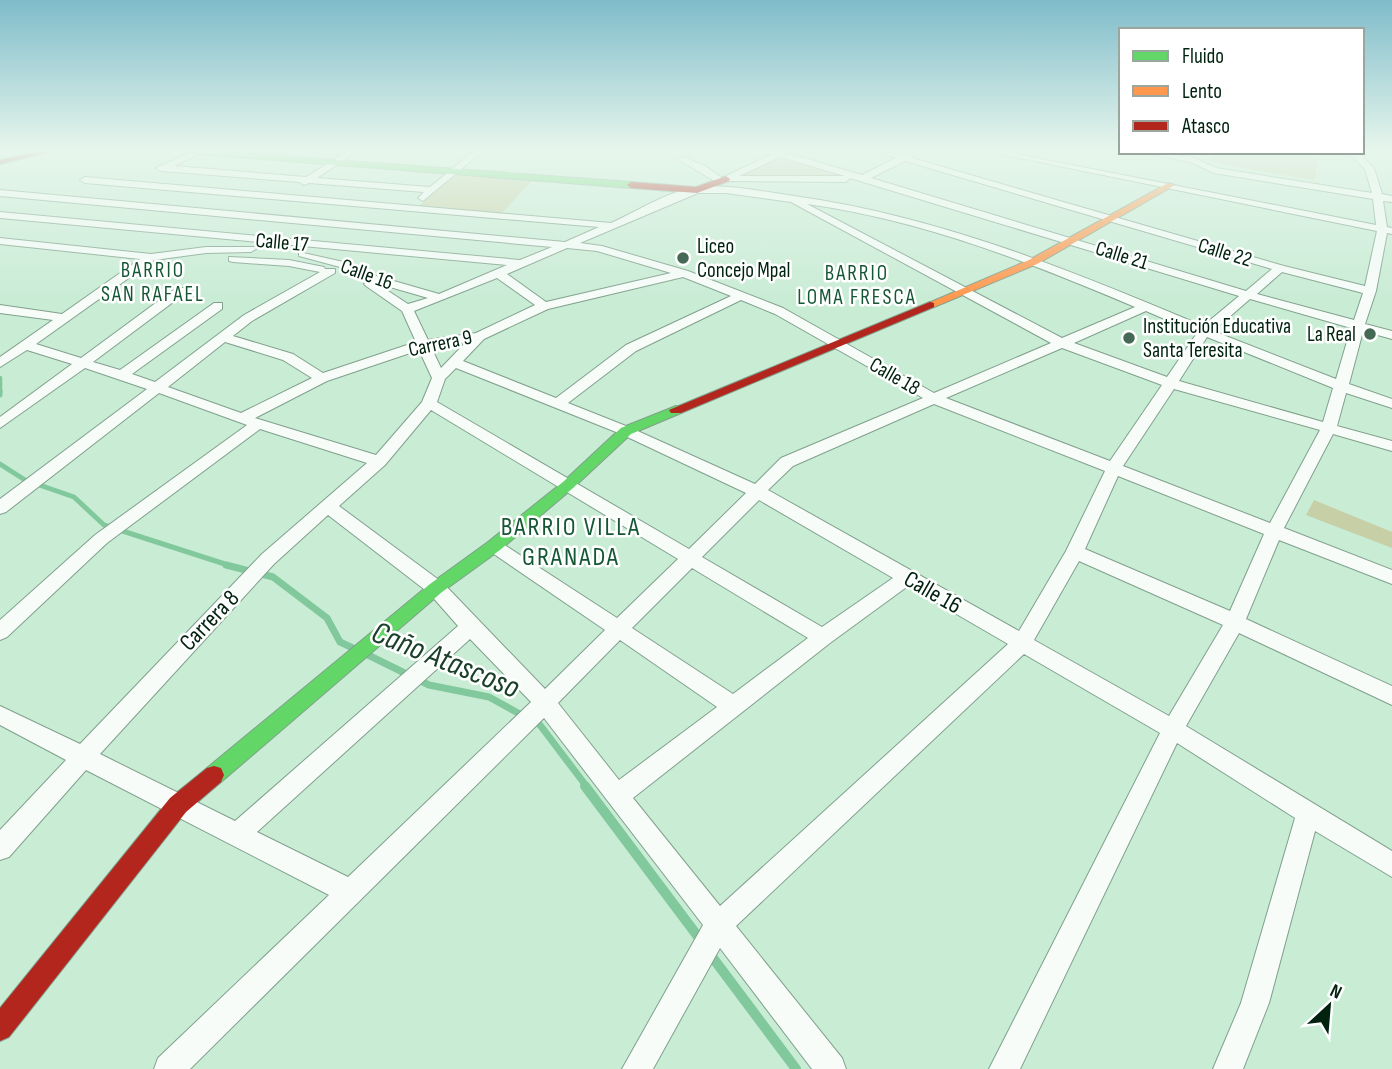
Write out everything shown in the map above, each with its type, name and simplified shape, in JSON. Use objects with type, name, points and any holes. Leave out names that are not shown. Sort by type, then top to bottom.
[{"type":"street","points":[[1,241],[92,201]]},
{"type":"street","name":"Calle 18","points":[[92,201],[598,248],[684,273],[779,311],[935,399],[1392,577]]},
{"type":"street","points":[[206,250],[277,201]]},
{"type":"street","points":[[336,201],[613,225]]},
{"type":"street","points":[[0,508],[248,318],[362,250],[419,201]]},
{"type":"street","points":[[407,309],[499,274],[671,201]]},
{"type":"street","points":[[794,201],[1062,343],[1170,383],[1392,446]]},
{"type":"street","points":[[835,201],[967,238],[1033,262],[1340,387],[1392,404]]},
{"type":"street","name":"Calle 21","points":[[941,201],[1248,295],[1392,335]]},
{"type":"street","name":"Calle 22","points":[[1053,201],[1280,268],[1370,291]]},
{"type":"street","points":[[0,1028],[178,805],[436,588],[494,546],[568,485],[626,431],[1033,262],[1146,201]]},
{"type":"street","points":[[1247,201],[1387,230]]},
{"type":"street","points":[[1004,1069],[1173,729],[1235,622],[1274,531],[1329,428],[1357,326],[1380,271],[1387,230],[1385,201]]},
{"type":"street","name":"Calle 17","points":[[0,215],[522,264]]},
{"type":"street","name":"Calle 16","points":[[1,241],[148,258],[243,259],[337,267],[376,286],[407,309],[439,378]]},
{"type":"street","name":"Calle 16","points":[[148,258],[206,250],[286,251],[440,298]]},
{"type":"street","points":[[0,363],[148,258]]},
{"type":"street","points":[[637,1069],[714,931],[1022,643],[1075,552],[1114,468],[1205,331],[1280,268]]},
{"type":"street","name":"Carrera 9","points":[[0,632],[101,539],[251,421],[322,378],[424,344],[479,336],[544,306],[684,273]]},
{"type":"street","points":[[499,274],[544,306]]},
{"type":"street","points":[[0,424],[180,291]]},
{"type":"street","points":[[559,403],[631,348],[740,296]]},
{"type":"street","points":[[122,375],[218,306]]},
{"type":"street","points":[[169,1069],[533,715],[787,462],[1145,307]]},
{"type":"street","points":[[0,309],[63,318]]},
{"type":"street","name":"Carrera 8","points":[[0,848],[268,559],[379,461],[429,403],[439,378],[479,336]]},
{"type":"street","points":[[175,337],[220,339],[288,357],[322,378]]},
{"type":"street","points":[[25,345],[379,461]]},
{"type":"street","name":"Calle 16","points":[[453,362],[626,431],[758,492],[1173,729],[1392,865]]},
{"type":"street","points":[[429,403],[823,637]]},
{"type":"street","points":[[328,506],[436,588],[470,628],[533,715],[617,796],[714,931],[831,1069]]},
{"type":"street","points":[[494,546],[733,706]]},
{"type":"street","points":[[1075,552],[1235,622],[1392,696]]},
{"type":"street","points":[[617,796],[823,637],[907,577]]},
{"type":"street","points":[[237,835],[470,628]]},
{"type":"street","points":[[0,715],[350,892]]},
{"type":"street","points":[[1228,1069],[1255,1003],[1308,813]]},
{"type":"green space","points":[[425,201],[513,201],[501,214],[419,206]]},
{"type":"green space","points":[[1314,500],[1392,532],[1392,548],[1306,515]]},
{"type":"waterway","name":"Caño Atascoso","points":[[0,378],[0,395]]},
{"type":"waterway","name":"Caño Atascoso","points":[[0,464],[25,480],[74,497],[104,525],[231,566]]},
{"type":"waterway","name":"Caño Atascoso","points":[[226,565],[273,577],[327,618],[340,642],[355,649]]},
{"type":"waterway","name":"Caño Atascoso","points":[[368,655],[429,685],[489,697],[540,725],[587,787]]},
{"type":"waterway","name":"Caño Atascoso","points":[[585,786],[702,942]]},
{"type":"waterway","name":"Caño Atascoso","points":[[710,954],[796,1069]]},
{"type":"traffic: fast","points":[[214,775],[436,588],[494,546],[568,485],[626,431],[676,410]]},
{"type":"traffic: slow","points":[[930,305],[1033,262],[1143,201]]},
{"type":"traffic: jam","points":[[676,410],[930,305]]},
{"type":"traffic: jam","points":[[0,1028],[178,805],[214,775]]},
{"type":"place","name":"Liceo Concejo Mpal","points":[[683,258]]},
{"type":"place","name":"La Real","points":[[1370,334]]},
{"type":"place","name":"Institución Educativa Santa Teresita","points":[[1129,338]]},
{"type":"district","name":"BARRIO SAN RAFAEL","points":[[153,282]]},
{"type":"district","name":"BARRIO LOMA FRESCA","points":[[857,285]]},
{"type":"district","name":"BARRIO VILLA GRANADA","points":[[571,541]]}]
